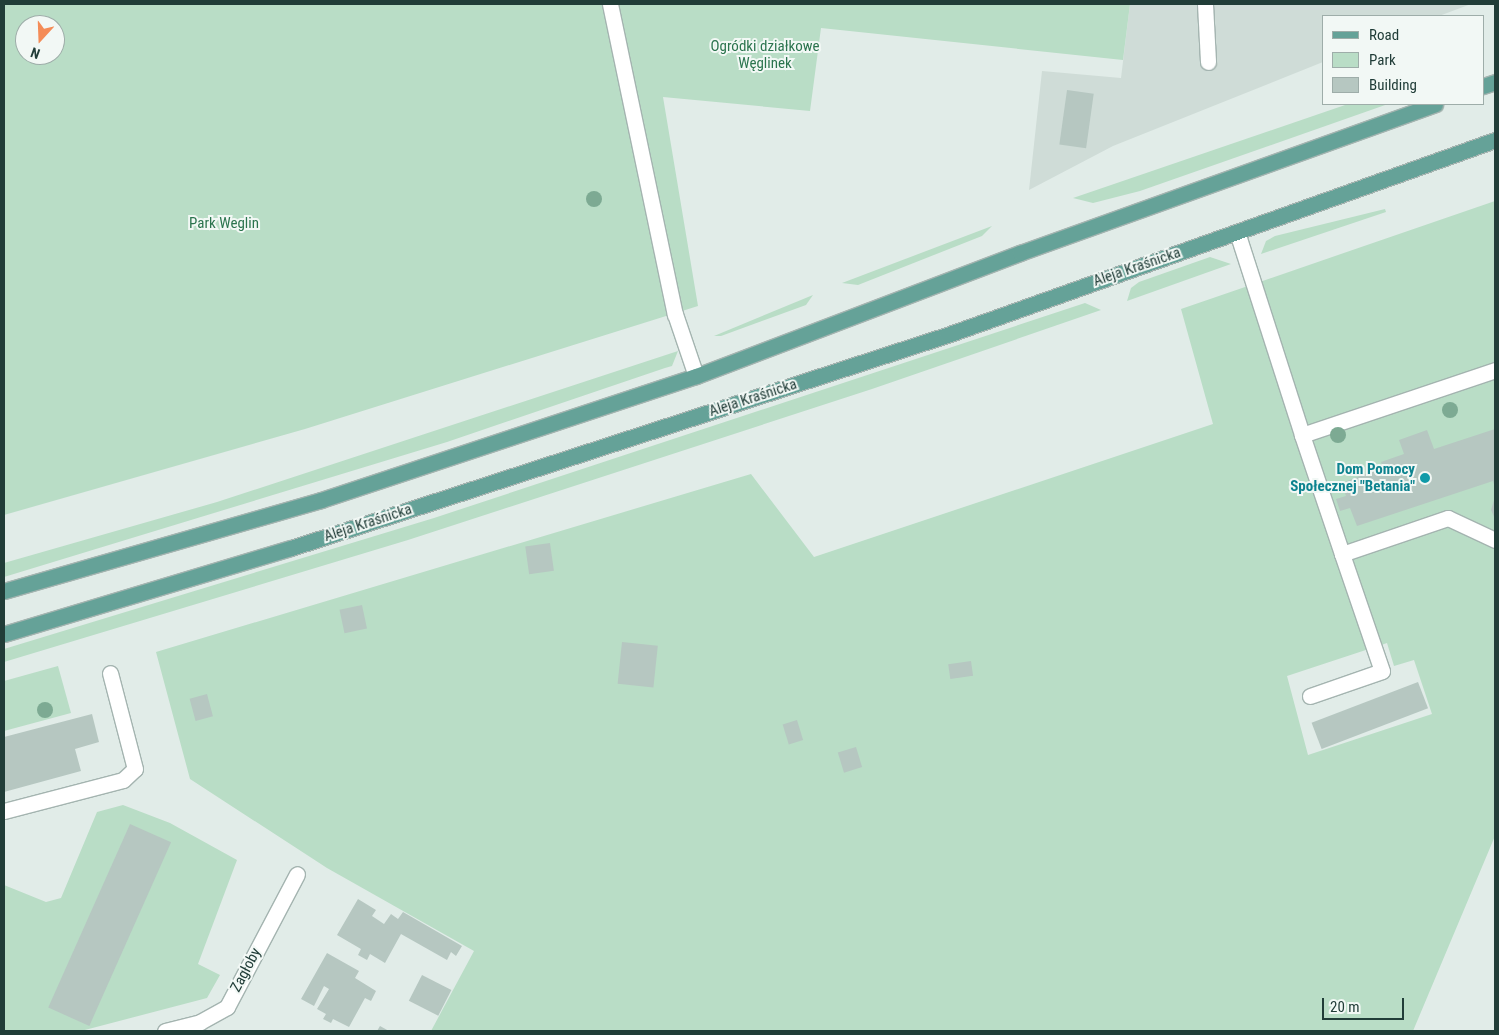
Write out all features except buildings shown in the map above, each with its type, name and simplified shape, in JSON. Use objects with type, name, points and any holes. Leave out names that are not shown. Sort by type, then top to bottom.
[{"type":"main road","points":[[4,591],[321,500],[696,376],[1020,253],[1432,105]]},
{"type":"main road","name":"Aleja Kraśnicka","points":[[4,634],[291,548],[947,335],[1495,140]]},
{"type":"street","points":[[610,4],[674,314],[696,376]]},
{"type":"street","points":[[1205,4],[1208,62]]},
{"type":"street","points":[[1237,232],[1302,435],[1382,671],[1310,696]]},
{"type":"street","points":[[1302,435],[1495,370]]},
{"type":"street","points":[[1342,554],[1448,518],[1495,540]]},
{"type":"street","points":[[4,811],[123,780],[135,769],[110,673]]},
{"type":"street","name":"Zagłoby","points":[[165,1031],[200,1022],[227,1007],[297,874]]},
{"type":"shaded area","points":[[1130,4],[1471,4],[1442,15],[1322,15],[1322,62],[1113,146],[1029,190],[1042,71],[1121,78]]},
{"type":"green space","name":"Park Weglin","points":[[4,4],[1130,4],[1123,60],[821,28],[810,111],[663,97],[698,306],[305,429],[4,515]]},
{"type":"green space","points":[[1345,105],[1385,105],[1140,191],[1093,203],[1073,198]]},
{"type":"green space","points":[[1495,201],[1495,836],[1413,1031],[431,1031],[474,951],[327,868],[190,779],[156,652],[751,474],[814,557],[1213,424],[1181,309]],"holes":[[[1387,643],[1394,666],[1414,660],[1432,714],[1308,755],[1287,676]]]},
{"type":"green space","points":[[1385,209],[1386,212],[1261,254],[1266,241],[1275,236]]},
{"type":"green space","points":[[992,226],[982,236],[858,285],[842,283]]},
{"type":"green space","points":[[1210,257],[1231,264],[1127,301],[1131,288],[1139,282]]},
{"type":"green space","points":[[813,295],[806,305],[721,336],[714,336]]},
{"type":"green space","points":[[1085,303],[1101,310],[872,389],[408,540],[4,662],[4,649],[434,518]]},
{"type":"green space","points":[[678,351],[672,366],[447,442],[4,577],[4,563],[217,502]]},
{"type":"green space","points":[[58,666],[71,713],[4,731],[4,681]]},
{"type":"green space","points":[[123,805],[170,823],[237,860],[198,964],[220,975],[207,998],[81,1031],[4,1031],[4,885],[46,902],[61,898],[97,812]]},
{"type":"place","name":"Dom Pomocy Społecznej \"Betania\"","points":[[1425,478]]},
{"type":"park label","name":"Ogródki działkowe Węglinek","points":[[765,54]]}]
